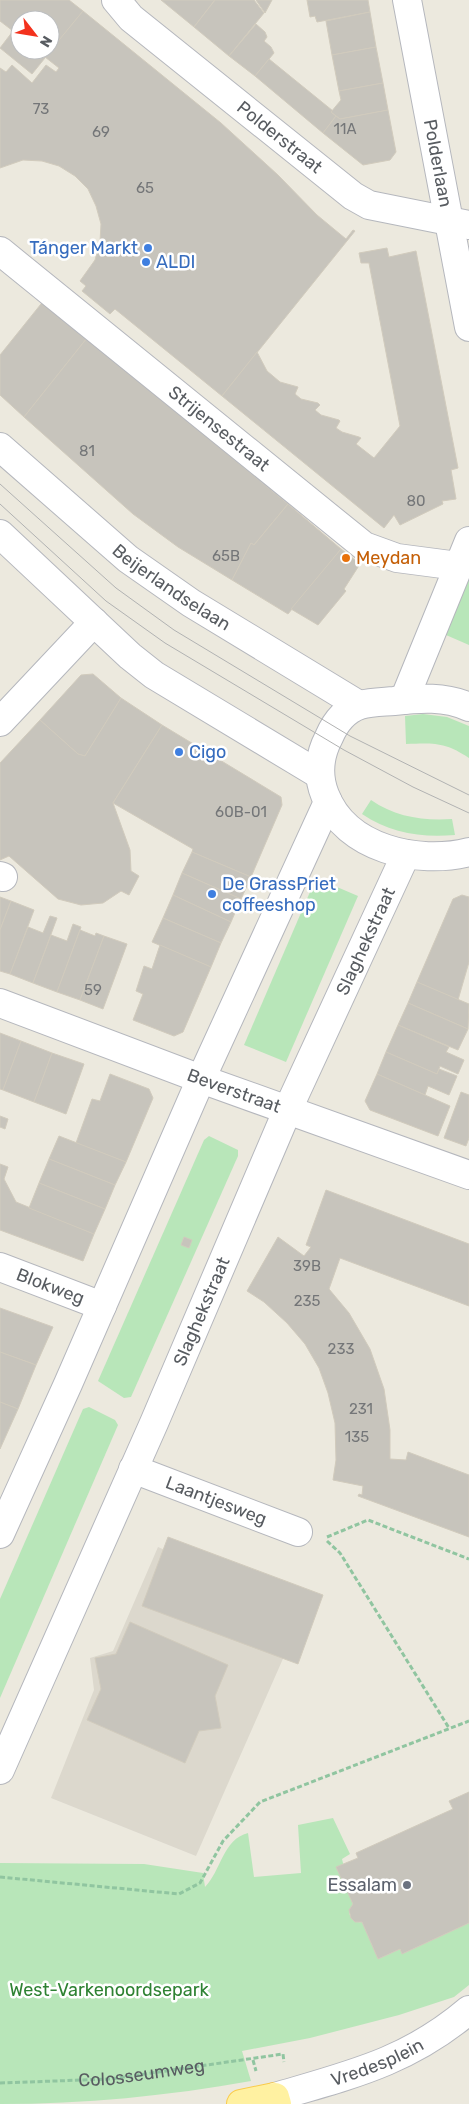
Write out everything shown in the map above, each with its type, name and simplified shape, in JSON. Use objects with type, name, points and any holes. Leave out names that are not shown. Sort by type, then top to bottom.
[{"type":"main road","points":[[241,2104],[276,2100]]},
{"type":"street","name":"Polderstraat","points":[[116,0],[131,18],[353,196],[369,205],[458,222]]},
{"type":"street","name":"Polderlaan","points":[[407,0],[458,222],[469,327]]},
{"type":"street","name":"Strijensestraat","points":[[0,251],[364,546],[397,558],[458,566]]},
{"type":"street","name":"Beijerlandselaan","points":[[0,447],[128,559],[191,602],[359,705]]},
{"type":"street","points":[[0,534],[94,622],[154,674],[320,775]]},
{"type":"street","points":[[404,700],[469,541]]},
{"type":"street","points":[[0,721],[94,622]]},
{"type":"street","points":[[469,707],[445,699],[404,700],[359,705],[344,714],[334,726],[322,753],[320,775],[328,802],[336,815],[359,836],[386,849],[406,854],[430,857],[469,852]]},
{"type":"street","points":[[0,1534],[201,1079],[328,802]]},
{"type":"street","name":"Slaghekstraat","points":[[0,1770],[133,1469],[288,1109],[406,854]]},
{"type":"street","name":"Beverstraat","points":[[0,1003],[201,1079],[469,1175]]},
{"type":"street","name":"Blokweg","points":[[0,1267],[102,1306]]},
{"type":"street","name":"Laantjesweg","points":[[133,1469],[298,1532]]},
{"type":"street","name":"Vredesplein","points":[[276,2100],[358,2073],[393,2059],[422,2045],[469,2010]]},
{"type":"path","points":[[449,1728],[340,1553],[324,1538],[368,1520],[469,1559]]},
{"type":"path","points":[[0,1877],[179,1894],[200,1883],[223,1841],[260,1802],[469,1720]]},
{"type":"path","name":"Colosseumweg","points":[[0,2082],[110,2079],[283,2054]]},
{"type":"shaded area","points":[[158,1547],[304,1611],[196,1856],[51,1798],[94,1690],[90,1658],[113,1651]]},
{"type":"green space","points":[[469,578],[469,645],[446,635]]},
{"type":"green space","points":[[423,714],[447,717],[469,726],[469,758],[446,746],[406,744],[405,716]]},
{"type":"green space","points":[[371,800],[380,806],[410,817],[452,819],[455,835],[418,835],[384,826],[362,814]]},
{"type":"green space","points":[[316,878],[358,896],[286,1062],[244,1045]]},
{"type":"green space","points":[[209,1136],[238,1150],[238,1156],[131,1397],[124,1398],[98,1381],[204,1140]]},
{"type":"green space","points":[[89,1407],[115,1420],[118,1425],[0,1698],[0,1599],[83,1409]]},
{"type":"green space","name":"West-Varkenoordsepark","points":[[333,1818],[350,1854],[342,1859],[353,1904],[349,1910],[350,1915],[354,1921],[362,1922],[378,1959],[400,1949],[402,1954],[469,1923],[469,1985],[454,1997],[399,2015],[310,2038],[242,2051],[251,2081],[189,2091],[126,2098],[63,2103],[0,2104],[0,1863],[144,1864],[203,1873],[205,1887],[233,1842],[240,1836],[248,1833],[254,1877],[301,1873],[298,1825]]},
{"type":"building","points":[[0,0],[69,0],[83,11],[60,39],[60,10],[10,10],[10,29],[0,21]]},
{"type":"building","points":[[161,0],[215,0],[194,27]]},
{"type":"building","points":[[215,0],[254,0],[264,13],[229,56],[194,27]]},
{"type":"building","points":[[256,0],[272,0],[265,13]]},
{"type":"building","points":[[307,0],[368,0],[370,12],[317,22],[315,16],[310,17]]},
{"type":"building","points":[[83,11],[221,123],[278,175],[317,215],[346,239],[353,230],[355,231],[222,396],[115,309],[110,314],[82,291],[86,286],[80,281],[95,260],[100,242],[101,224],[96,206],[88,189],[75,176],[59,166],[42,161],[23,160],[0,168],[0,68],[6,72],[12,65],[32,83],[46,65],[56,72],[59,68],[49,60],[60,60],[60,39]]},
{"type":"building","points":[[370,12],[376,47],[332,55],[326,21]]},
{"type":"building","points":[[256,24],[265,32],[267,37],[264,41],[271,47],[274,53],[255,76],[229,56]]},
{"type":"building","points":[[10,35],[10,56],[0,48]]},
{"type":"building","points":[[376,47],[383,83],[339,91],[332,55]]},
{"type":"building","points":[[269,59],[333,111],[331,112],[336,116],[323,133],[255,76]]},
{"type":"building","points":[[15,60],[43,60],[32,74]]},
{"type":"building","points":[[383,83],[388,110],[340,119],[331,112],[341,100],[339,91]]},
{"type":"building","points":[[388,110],[396,152],[390,160],[363,165],[323,133],[336,116],[340,119]]},
{"type":"building","points":[[387,248],[389,257],[416,251],[458,468],[451,470],[456,499],[442,501],[443,504],[400,525],[394,515],[384,528],[222,396],[257,352],[267,371],[280,382],[298,387],[295,394],[301,399],[318,403],[320,405],[315,410],[321,415],[339,420],[336,428],[361,438],[356,444],[374,458],[400,426],[369,263],[361,263],[359,253]]},
{"type":"building","points":[[45,299],[87,338],[24,417],[0,395],[0,355]]},
{"type":"building","points":[[87,338],[288,504],[254,545],[251,543],[232,580],[178,547],[133,514],[24,417]]},
{"type":"building","points":[[288,504],[341,549],[288,614],[232,580],[251,543],[254,545]]},
{"type":"building","points":[[341,549],[360,564],[344,589],[346,591],[318,625],[291,609]]},
{"type":"building","points":[[93,674],[121,698],[85,756],[78,754],[40,720],[81,675]]},
{"type":"building","points":[[121,698],[162,725],[113,803],[130,850],[131,871],[139,876],[129,895],[121,891],[103,903],[81,905],[58,899],[9,856],[0,860],[0,763],[40,720],[78,754],[85,756]]},
{"type":"building","points":[[162,725],[281,797],[282,805],[251,877],[192,852],[193,849],[113,803]]},
{"type":"building","points":[[192,852],[251,877],[241,899],[182,873]]},
{"type":"building","points":[[182,873],[241,899],[231,922],[173,895]]},
{"type":"building","points":[[173,895],[231,922],[221,943],[163,918]]},
{"type":"building","points":[[462,895],[469,897],[469,962],[458,1000],[417,982],[453,899]]},
{"type":"building","points":[[0,897],[11,901],[0,930]]},
{"type":"building","points":[[11,901],[34,910],[10,974],[0,971],[0,930]]},
{"type":"building","points":[[50,916],[57,918],[33,983],[10,974],[28,927],[43,933]]},
{"type":"building","points":[[163,918],[221,943],[211,967],[152,942]]},
{"type":"building","points":[[73,924],[81,927],[57,992],[33,983],[51,935],[67,941]]},
{"type":"building","points":[[80,930],[95,936],[96,933],[104,936],[80,1000],[57,992]]},
{"type":"building","points":[[104,936],[127,944],[103,1009],[80,1000]]},
{"type":"building","points":[[160,945],[211,967],[183,1032],[174,1036],[133,1020],[143,994],[136,991],[144,966],[152,969]]},
{"type":"building","points":[[417,982],[469,1004],[468,1029],[408,1003]]},
{"type":"building","points":[[408,1003],[468,1029],[458,1050],[398,1025]]},
{"type":"building","points":[[398,1025],[449,1047],[446,1052],[464,1060],[458,1074],[440,1066],[437,1074],[386,1052]]},
{"type":"building","points":[[0,1033],[21,1041],[3,1090],[0,1089]]},
{"type":"building","points":[[21,1041],[52,1053],[34,1102],[3,1090]]},
{"type":"building","points":[[386,1052],[437,1074],[439,1069],[457,1076],[449,1095],[428,1086],[425,1095],[377,1074]]},
{"type":"building","points":[[52,1053],[84,1064],[66,1114],[34,1102]]},
{"type":"building","points":[[110,1074],[149,1089],[153,1098],[126,1162],[76,1143],[92,1099],[100,1101]]},
{"type":"building","points":[[377,1074],[450,1106],[438,1136],[370,1110],[365,1101]]},
{"type":"building","points":[[461,1092],[469,1095],[469,1138],[466,1146],[444,1138]]},
{"type":"building","points":[[0,1116],[8,1119],[5,1129],[0,1127]]},
{"type":"building","points":[[59,1136],[126,1162],[115,1185],[49,1159]]},
{"type":"building","points":[[49,1159],[115,1185],[105,1209],[39,1183]]},
{"type":"building","points":[[0,1164],[8,1167],[4,1179],[16,1202],[94,1234],[83,1261],[0,1230]]},
{"type":"building","points":[[39,1183],[105,1209],[94,1234],[29,1208]]},
{"type":"building","points":[[326,1190],[469,1244],[469,1306],[340,1258],[329,1289],[349,1313],[370,1349],[384,1389],[390,1430],[390,1459],[406,1460],[408,1452],[469,1475],[469,1537],[358,1496],[359,1494],[362,1495],[363,1486],[333,1480],[336,1460],[335,1423],[328,1393],[319,1368],[305,1344],[287,1323],[264,1302],[247,1291],[278,1237],[304,1256],[311,1247],[306,1245]]},
{"type":"building","points":[[184,1237],[192,1240],[189,1248],[181,1245]]},
{"type":"building","points":[[0,1308],[53,1327],[36,1365],[0,1352]]},
{"type":"building","points":[[0,1352],[36,1365],[18,1409],[0,1402]]},
{"type":"building","points":[[0,1402],[18,1409],[0,1449]]},
{"type":"building","points":[[168,1537],[323,1595],[298,1664],[142,1606]]},
{"type":"building","points":[[130,1622],[228,1665],[215,1696],[221,1728],[199,1731],[185,1763],[87,1720],[101,1689],[95,1658],[116,1654]]},
{"type":"building","name":"Essalam","points":[[469,1792],[469,1923],[402,1954],[400,1949],[378,1959],[362,1922],[355,1922],[351,1918],[349,1910],[353,1904],[336,1867],[358,1858],[356,1853],[453,1809],[449,1801]]},
{"type":"tram line","points":[[0,484],[116,588],[174,630],[350,736],[469,795]]},
{"type":"tram line","points":[[0,504],[106,601],[165,643],[344,750],[413,787],[469,813]]},
{"type":"place","name":"Tánger Markt","points":[[148,248]]},
{"type":"place","name":"ALDI","points":[[146,262]]},
{"type":"place","name":"Meydan","points":[[346,558]]},
{"type":"place","name":"Cigo","points":[[179,752]]},
{"type":"place","name":"De GrassPriet coffeeshop","points":[[212,894]]},
{"type":"place","name":"Essalam","points":[[407,1885]]}]
